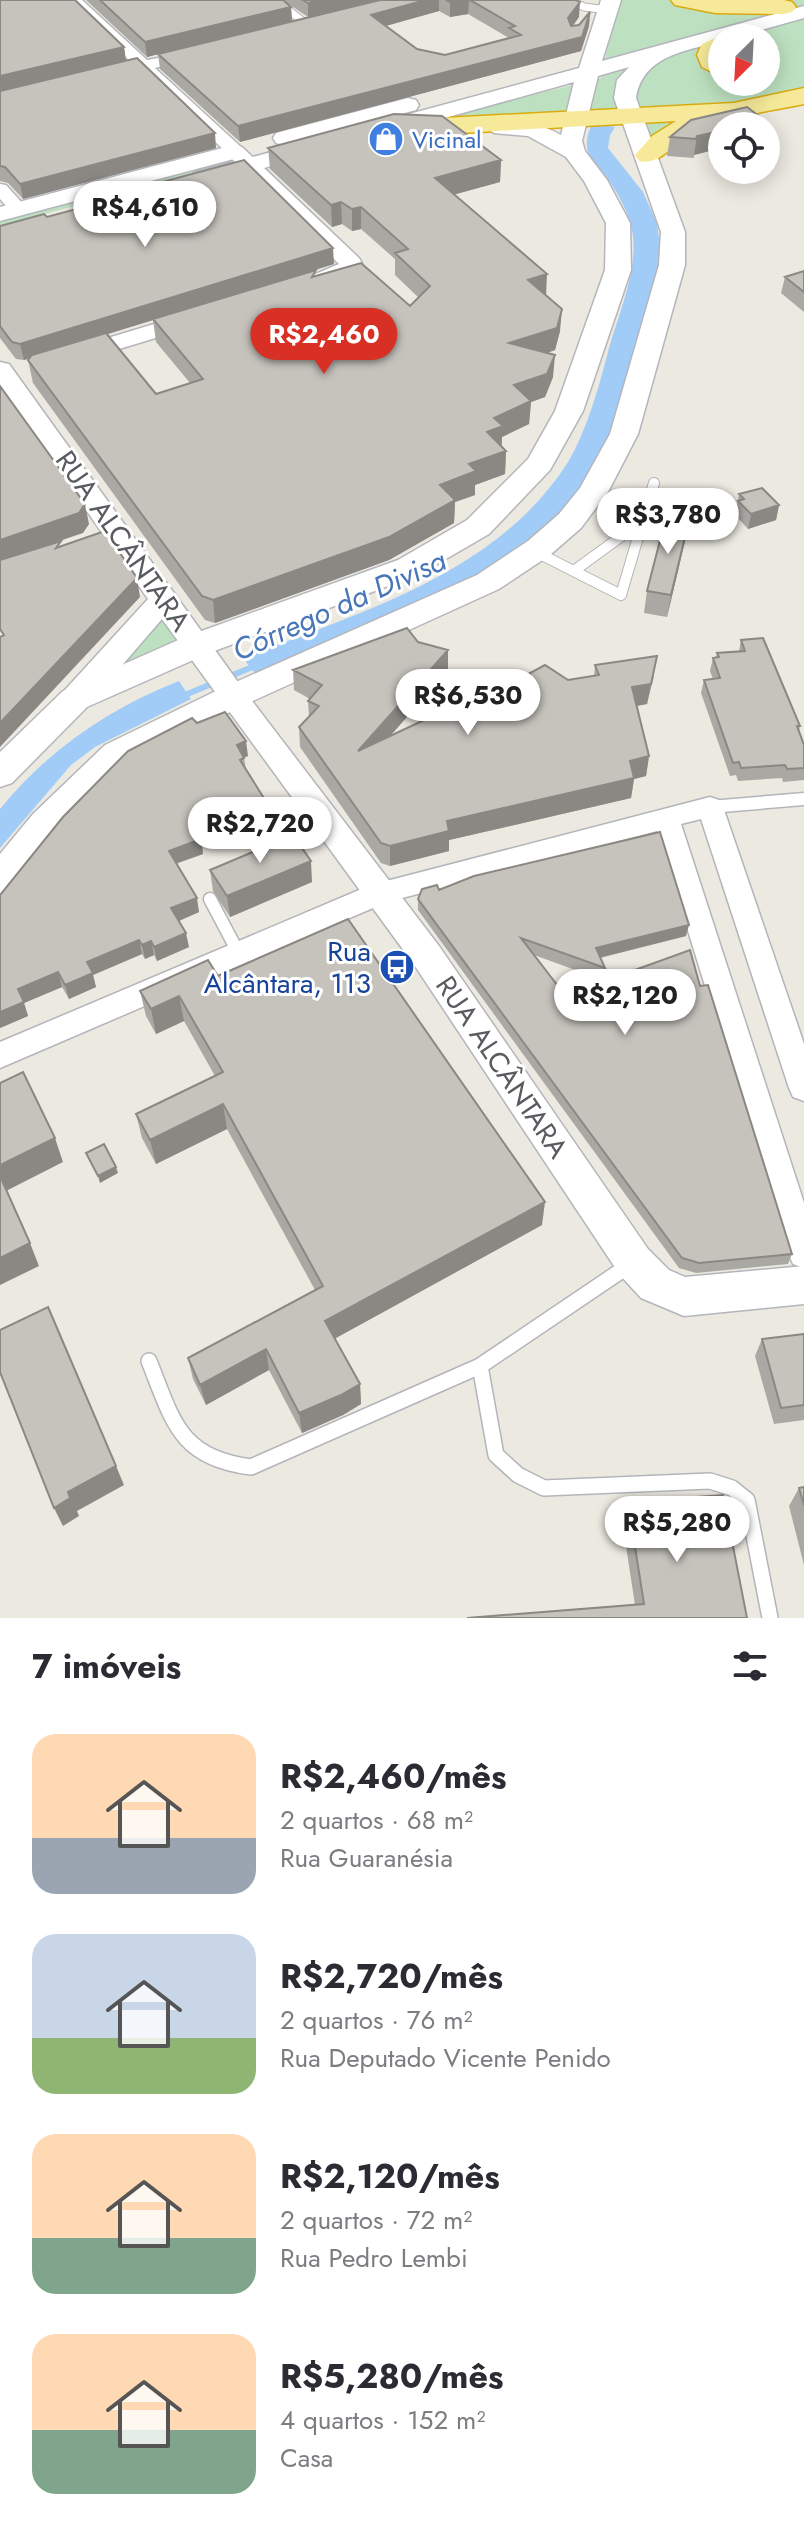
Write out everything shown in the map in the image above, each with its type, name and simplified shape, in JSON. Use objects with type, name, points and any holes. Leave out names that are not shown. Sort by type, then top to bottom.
[{"type":"highway","points":[[683,0],[715,6],[797,7]]},
{"type":"highway","points":[[780,78],[804,75]]},
{"type":"highway","points":[[648,155],[661,138],[676,129],[804,96]]},
{"type":"highway","points":[[396,125],[742,110]]},
{"type":"main road","points":[[0,774],[75,699],[202,652],[409,567],[478,527],[540,464],[569,411],[619,262],[618,223],[595,180],[574,152],[571,141],[610,5]]},
{"type":"main road","points":[[9,212],[396,125],[593,64],[653,54],[762,23],[797,7]]},
{"type":"main road","points":[[0,233],[242,158],[797,7]]},
{"type":"main road","points":[[0,880],[46,824],[117,754],[228,691],[443,605],[488,582],[534,551],[570,521],[611,463],[624,434],[672,265],[673,232],[648,155],[625,98],[628,80],[653,54]]},
{"type":"main road","points":[[490,123],[502,128],[533,129],[574,152]]},
{"type":"street","points":[[74,0],[347,258],[349,269],[285,291]]},
{"type":"street","points":[[293,29],[317,24]]},
{"type":"street","points":[[99,76],[215,48]]},
{"type":"street","points":[[2,185],[9,212]]},
{"type":"street","points":[[57,360],[215,313]]},
{"type":"street","name":"RUA ALCÂNTARA","points":[[8,373],[108,535],[164,599],[228,691],[427,956],[634,1262],[655,1284],[670,1293],[696,1297],[804,1285]]},
{"type":"street","points":[[75,699],[164,599]]},
{"type":"street","points":[[0,1055],[381,893],[710,807],[804,1088]]},
{"type":"street","points":[[667,820],[804,1253]]},
{"type":"lane","points":[[275,0],[317,24]]},
{"type":"lane","points":[[570,0],[610,5]]},
{"type":"lane","points":[[585,4],[586,18]]},
{"type":"lane","points":[[534,551],[621,595],[654,483]]},
{"type":"lane","points":[[575,570],[641,522]]},
{"type":"lane","points":[[710,807],[804,799]]},
{"type":"lane","points":[[210,899],[238,952]]},
{"type":"lane","points":[[149,1361],[184,1441],[214,1460],[251,1467],[480,1366],[634,1262]]},
{"type":"lane","points":[[480,1366],[496,1455],[532,1484],[544,1488],[710,1481],[739,1493],[751,1509],[770,1618]]},
{"type":"green space","points":[[618,0],[804,0],[804,92],[734,112],[708,112],[708,119],[649,136],[640,108],[440,118],[601,78]]},
{"type":"green space","points":[[214,163],[218,167],[0,226],[0,221]]},
{"type":"green space","points":[[161,614],[182,641],[112,673]]},
{"type":"water","points":[[593,123],[615,127],[608,148],[643,192],[657,223],[661,253],[655,293],[617,436],[574,506],[508,564],[257,676],[243,658],[379,605],[465,561],[504,533],[538,501],[568,462],[597,391],[626,293],[634,250],[626,210],[588,152],[588,137]]},
{"type":"water","points":[[179,681],[191,699],[95,747],[71,765],[0,848],[0,809],[38,768],[104,718]]},
{"type":"building","points":[[0,0],[75,0],[124,47],[0,76]]},
{"type":"building","points":[[100,0],[283,0],[291,7],[145,42]]},
{"type":"building","points":[[380,0],[426,0],[371,15],[417,49],[445,55],[521,35],[509,28],[515,26],[470,0],[576,0],[580,2],[568,18],[571,26],[579,25],[590,12],[582,37],[238,126],[158,54]]},
{"type":"building","points":[[137,58],[215,133],[20,184],[5,167],[0,166],[0,91]]},
{"type":"building","points":[[747,107],[753,112],[725,112]]},
{"type":"building","points":[[394,114],[442,116],[501,160],[435,178],[547,274],[528,280],[562,309],[557,328],[509,343],[555,355],[547,374],[514,385],[531,401],[494,418],[503,426],[487,432],[506,451],[469,464],[476,471],[440,485],[455,500],[389,537],[213,600],[202,596],[28,360],[32,355],[106,333],[156,394],[203,379],[153,319],[316,270],[312,277],[361,263],[410,306],[430,286],[395,253],[408,249],[361,207],[352,209],[341,202],[331,205],[268,148]]},
{"type":"building","points":[[708,116],[708,134],[696,139],[670,137],[691,120]]},
{"type":"building","points":[[244,160],[333,248],[20,344],[12,342],[0,326],[0,226],[140,192],[132,190]]},
{"type":"building","points":[[804,271],[804,292],[785,277]]},
{"type":"building","points":[[0,386],[85,504],[79,513],[0,540]]},
{"type":"building","points":[[762,488],[779,505],[751,514],[738,501],[744,499],[739,494]]},
{"type":"building","points":[[666,517],[689,520],[671,595],[647,591]]},
{"type":"building","points":[[105,531],[137,578],[0,723],[0,637],[4,635],[0,629],[0,560],[61,541],[56,548]]},
{"type":"building","points":[[407,628],[418,642],[448,650],[358,751],[450,708],[444,701],[486,685],[489,695],[545,665],[568,680],[599,675],[595,665],[657,656],[651,684],[632,687],[649,756],[630,761],[634,778],[447,821],[449,831],[390,846],[381,843],[299,727],[319,706],[308,701],[322,685],[293,670]]},
{"type":"building","points":[[763,638],[800,726],[797,726],[804,745],[804,768],[787,769],[785,765],[741,768],[739,762],[733,763],[704,680],[720,678],[713,658],[719,657],[717,653],[745,651],[741,640]]},
{"type":"building","points":[[225,712],[246,741],[237,745],[244,758],[240,760],[267,803],[197,833],[201,839],[169,851],[197,898],[171,908],[186,933],[154,947],[151,941],[142,945],[139,940],[87,962],[93,973],[65,985],[58,972],[18,989],[24,1002],[0,1012],[0,895],[63,817],[128,751],[192,718],[197,723]]},
{"type":"building","points":[[660,832],[689,925],[596,948],[605,968],[521,938],[561,990],[610,979],[690,950],[700,986],[708,985],[792,1254],[699,1263],[682,1258],[418,899],[422,889],[437,885],[439,890],[474,876]]},
{"type":"building","points":[[293,835],[311,861],[227,896],[210,870]]},
{"type":"building","points":[[348,919],[545,1202],[325,1321],[360,1384],[299,1413],[266,1349],[200,1385],[188,1358],[323,1286],[223,1104],[150,1140],[136,1114],[223,1072],[179,996],[151,1009],[140,991],[208,960],[218,976]]},
{"type":"building","points":[[23,1072],[55,1138],[0,1165],[0,1083]]},
{"type":"building","points":[[104,1144],[116,1167],[98,1176],[86,1153]]},
{"type":"building","points":[[0,1176],[30,1243],[0,1258]]},
{"type":"building","points":[[48,1307],[116,1466],[68,1492],[70,1498],[54,1508],[0,1372],[0,1330]]},
{"type":"building","points":[[804,1334],[804,1405],[781,1408],[762,1339]]},
{"type":"building","points":[[804,1487],[804,1505],[799,1488]]},
{"type":"building","points":[[723,1495],[747,1618],[467,1618],[644,1604],[628,1502]]},
{"type":"waterway","name":"Córrego da Divisa","points":[[228,677],[255,666]]},
{"type":"waterway","name":"Córrego da Divisa","points":[[180,697],[214,683]]},
{"type":"place","name":"Vicinal","points":[[386,139]]},
{"type":"place","name":"Rua Alcântara, 113","points":[[397,967]]}]
